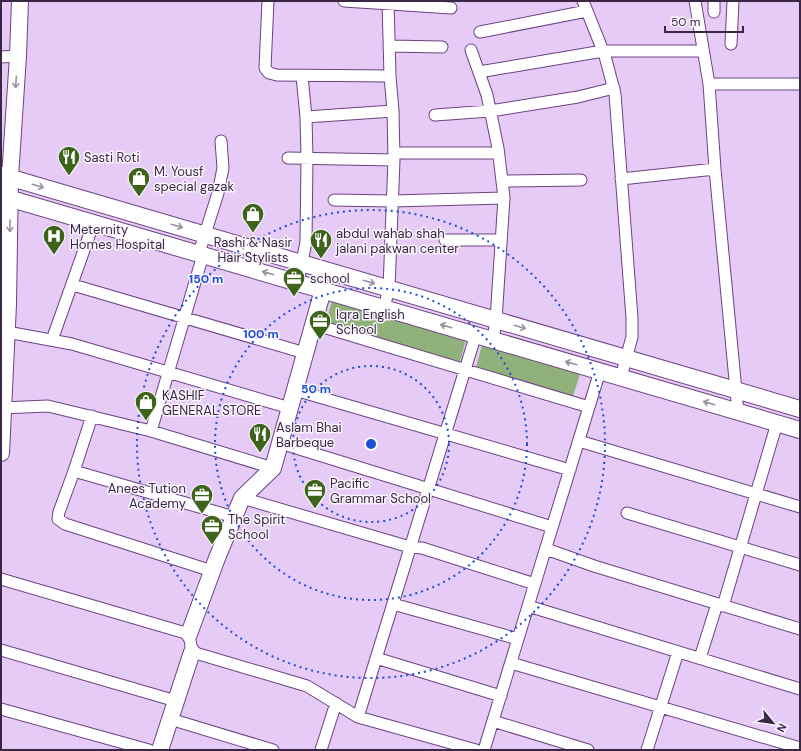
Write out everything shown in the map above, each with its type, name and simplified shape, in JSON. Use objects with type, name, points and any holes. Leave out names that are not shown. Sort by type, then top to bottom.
[{"type":"street","points":[[1,453],[2,408],[7,332],[4,304],[5,176],[18,56],[20,1]]},
{"type":"street","points":[[268,1],[265,68],[269,74],[302,76],[390,76]]},
{"type":"street","points":[[344,1],[389,2],[451,8]]},
{"type":"street","points":[[695,1],[702,51],[709,84],[715,169],[738,412]]},
{"type":"street","points":[[731,44],[733,1]]},
{"type":"street","points":[[384,308],[389,288],[394,157],[389,46],[389,2]]},
{"type":"street","points":[[480,32],[585,6],[603,51],[614,88],[632,318],[632,337],[621,377]]},
{"type":"street","points":[[389,46],[442,47]]},
{"type":"street","points":[[471,50],[487,95],[498,153],[504,198],[496,320],[493,340]]},
{"type":"street","points":[[479,72],[603,51],[702,51]]},
{"type":"street","points":[[1,57],[18,56]]},
{"type":"street","points":[[298,282],[306,242],[307,158],[306,117],[302,76]]},
{"type":"street","points":[[709,84],[800,84]]},
{"type":"street","points":[[434,115],[490,111],[578,97],[614,88]]},
{"type":"street","points":[[306,117],[393,111]]},
{"type":"street","points":[[151,431],[218,193],[223,168],[221,141]]},
{"type":"street","points":[[288,158],[394,157],[498,153]]},
{"type":"street","points":[[622,179],[715,169]]},
{"type":"street","points":[[5,176],[800,409]]},
{"type":"street","points":[[502,181],[581,180]]},
{"type":"street","points":[[6,197],[800,430]]},
{"type":"street","points":[[334,200],[392,201],[504,198]]},
{"type":"street","points":[[52,340],[73,285],[94,222]]},
{"type":"street","points":[[446,240],[501,240]]},
{"type":"street","points":[[73,285],[305,353]]},
{"type":"street","points":[[160,750],[192,652],[189,634],[212,571],[242,498],[273,468],[323,290]]},
{"type":"street","points":[[313,324],[465,368],[589,407]]},
{"type":"street","points":[[7,332],[52,340],[290,408]]},
{"type":"street","points":[[358,717],[476,334]]},
{"type":"street","points":[[484,750],[600,371]]},
{"type":"street","points":[[295,390],[570,470]]},
{"type":"street","points":[[2,408],[48,406],[151,431],[273,468]]},
{"type":"street","points":[[92,416],[59,512],[58,519],[65,524],[212,571]]},
{"type":"street","points":[[700,658],[740,548],[777,423]]},
{"type":"street","points":[[579,441],[800,507]]},
{"type":"street","points":[[280,443],[552,528]]},
{"type":"street","points":[[74,471],[234,517]]},
{"type":"street","points":[[242,498],[410,547],[422,548],[535,584]]},
{"type":"street","points":[[627,512],[740,548],[800,565]]},
{"type":"street","points":[[546,549],[594,566],[800,628]]},
{"type":"street","points":[[1,579],[189,634]]},
{"type":"street","points":[[393,604],[518,639]]},
{"type":"street","points":[[528,606],[800,689]]},
{"type":"street","points":[[1,650],[176,701]]},
{"type":"street","points":[[192,652],[307,686],[358,717],[476,750]]},
{"type":"street","points":[[647,750],[678,652]]},
{"type":"street","points":[[376,658],[501,696]]},
{"type":"street","points":[[511,663],[800,748]]},
{"type":"street","points":[[321,750],[336,703]]},
{"type":"street","points":[[1,710],[149,750]]},
{"type":"street","points":[[170,719],[273,750]]},
{"type":"street","points":[[493,721],[588,750]]},
{"type":"green space","points":[[332,300],[466,339],[460,362],[326,323]]},
{"type":"green space","points":[[482,345],[580,374],[573,396],[476,367]]},
{"type":"place","name":"Sasti Roti","points":[[69,176]]},
{"type":"place","name":"M. Yousf special gazak","points":[[139,198]]},
{"type":"place","name":"Rashi & Nasir Hair Stylists","points":[[253,234]]},
{"type":"place","name":"Meternity Homes Hospital","points":[[54,256]]},
{"type":"place","name":"abdul wahab shah jalani pakwan center","points":[[321,260]]},
{"type":"place","name":"school","points":[[294,298]]},
{"type":"place","name":"Iqra English School","points":[[320,340]]},
{"type":"place","name":"KASHIF GENERAL STORE","points":[[146,422]]},
{"type":"place","name":"Aslam Bhai Barbeque","points":[[260,454]]},
{"type":"place","name":"Pacific Grammar School","points":[[315,510]]},
{"type":"place","name":"Anees Tution Academy","points":[[202,514]]},
{"type":"place","name":"The Spirit School","points":[[212,546]]}]
